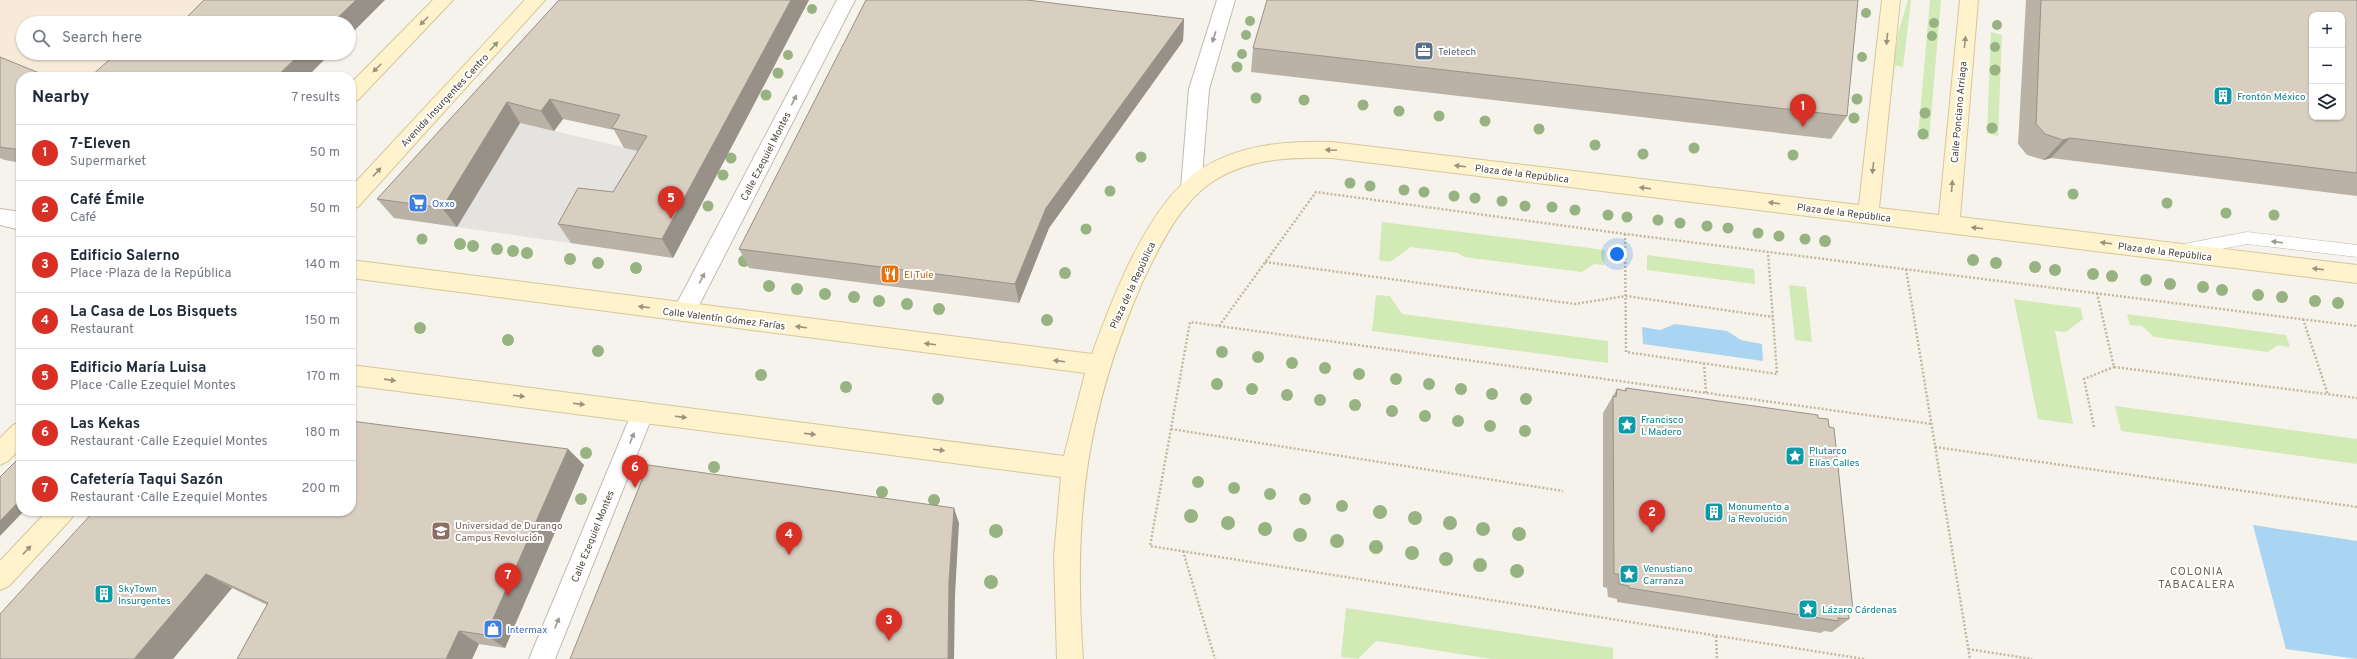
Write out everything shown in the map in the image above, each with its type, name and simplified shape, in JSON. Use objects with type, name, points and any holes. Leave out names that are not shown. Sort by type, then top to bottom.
[{"type":"main road","points":[[356,90],[444,0]]},
{"type":"main road","name":"Avenida Insurgentes Centro","points":[[356,196],[536,0]]},
{"type":"main road","points":[[1868,215],[1891,0]]},
{"type":"main road","name":"Calle Ponciano Arriaga","points":[[1949,224],[1969,0]]},
{"type":"main road","name":"Plaza de la República","points":[[1070,659],[1065,608],[1066,543],[1072,468],[1083,417],[1098,365],[1126,295],[1152,240],[1191,188],[1206,176],[1239,158],[1283,149],[1332,150],[2357,274]]},
{"type":"main road","name":"Calle Valentín Gómez Farías","points":[[356,270],[1098,365]]},
{"type":"main road","points":[[356,376],[1072,468]]},
{"type":"main road","points":[[0,454],[16,437]]},
{"type":"main road","points":[[0,578],[58,516]]},
{"type":"street","name":"Calle Ezequiel Montes","points":[[684,312],[846,0]]},
{"type":"street","points":[[1191,188],[1199,89],[1226,0]]},
{"type":"street","points":[[0,218],[16,220]]},
{"type":"street","name":"Calle Ezequiel Montes","points":[[542,659],[643,412]]},
{"type":"lane","points":[[2175,252],[2247,238],[2357,251]]},
{"type":"path","points":[[1219,326],[1316,192],[1625,234],[2357,326]]},
{"type":"path","points":[[1625,234],[1626,352],[1777,374],[1768,252]]},
{"type":"path","points":[[1265,262],[1575,304],[1626,296],[1772,317]]},
{"type":"path","points":[[1906,269],[1970,659]]},
{"type":"path","points":[[2097,293],[2114,367]]},
{"type":"path","points":[[2303,319],[2328,394]]},
{"type":"path","points":[[1864,659],[1150,546],[1190,322],[1932,424]]},
{"type":"path","points":[[1704,363],[1706,393]]},
{"type":"path","points":[[2094,427],[2084,379],[2114,367],[2357,398]]},
{"type":"path","points":[[1171,429],[1563,491]]},
{"type":"path","points":[[1935,447],[2357,507]]},
{"type":"path","points":[[1183,551],[1215,659]]},
{"type":"path","points":[[1716,636],[1716,659]]},
{"type":"path","points":[[1968,649],[2032,659]]},
{"type":"shaded area","points":[[0,0],[235,0],[220,16],[16,16],[16,60],[144,60],[131,72],[16,72],[0,65]]},
{"type":"shaded area","points":[[520,123],[657,155],[604,248],[457,227]]},
{"type":"green space","points":[[1908,0],[1911,0],[1903,67],[1895,65],[1888,123],[1893,64],[1899,30]]},
{"type":"green space","points":[[1930,0],[1941,0],[1929,140],[1918,137]]},
{"type":"green space","points":[[1991,32],[2002,35],[1998,136],[1987,133]]},
{"type":"green space","points":[[1382,222],[1605,250],[1604,265],[1594,264],[1582,272],[1464,257],[1458,253],[1411,247],[1390,262],[1379,260]]},
{"type":"green space","points":[[1647,255],[1754,269],[1755,284],[1647,270]]},
{"type":"green space","points":[[1789,285],[1806,287],[1812,342],[1795,340]]},
{"type":"green space","points":[[1376,295],[1390,296],[1402,314],[1608,341],[1608,363],[1372,331]]},
{"type":"green space","points":[[2014,299],[2081,308],[2083,319],[2066,332],[2055,331],[2073,424],[2038,419]]},
{"type":"green space","points":[[2127,314],[2286,335],[2290,347],[2278,345],[2268,352],[2154,337],[2142,326],[2130,325]]},
{"type":"green space","points":[[2115,406],[2357,439],[2357,464],[2121,431]]},
{"type":"green space","points":[[1346,608],[1613,648],[1613,659],[1492,659],[1376,641],[1358,659],[1341,657]]},
{"type":"water","points":[[1675,324],[1727,331],[1741,340],[1762,344],[1763,361],[1643,344],[1642,327],[1660,330]]},
{"type":"water","points":[[2253,525],[2357,541],[2357,659],[2286,649]]},
{"type":"building","points":[[204,0],[356,0],[339,16],[188,16]]},
{"type":"building","points":[[559,0],[791,0],[662,239],[558,224],[578,188],[613,192],[647,136],[612,128],[620,115],[550,99],[541,111],[507,102],[442,208],[377,199]]},
{"type":"building","points":[[866,0],[1027,0],[1184,19],[1046,208],[1015,284],[739,249]]},
{"type":"building","points":[[1267,0],[1858,0],[1847,116],[1253,48]]},
{"type":"building","name":"Frontón México","points":[[2041,0],[2357,0],[2357,173],[2070,138],[2063,140],[2045,134],[2036,124]]},
{"type":"building","points":[[0,57],[37,72],[16,72],[16,149],[0,147]]},
{"type":"building","points":[[109,60],[294,60],[281,72],[96,72]]},
{"type":"building","name":"Monumento a la Revolución","points":[[1626,388],[1818,415],[1818,418],[1828,419],[1829,427],[1834,428],[1853,610],[1848,609],[1849,619],[1838,618],[1838,621],[1629,588],[1629,586],[1619,584],[1619,574],[1614,574],[1613,396],[1616,397],[1617,389],[1626,391]]},
{"type":"building","points":[[356,422],[568,449],[486,635],[459,631],[446,659],[237,659],[268,603],[206,574],[134,659],[0,659],[0,614],[89,516],[356,516]]},
{"type":"building","points":[[16,461],[16,504],[0,521],[0,477]]},
{"type":"building","points":[[648,465],[954,508],[949,581],[948,659],[570,659]]},
{"type":"place","name":"Teletech","points":[[1424,51]]},
{"type":"place","name":"Frontón México","points":[[2223,96]]},
{"type":"place","name":"7-Eleven","points":[[1803,127]]},
{"type":"place","name":"Oxxo","points":[[418,203]]},
{"type":"place","name":"Edificio María Luisa","points":[[671,219]]},
{"type":"place","name":"El Tule","points":[[890,274]]},
{"type":"place","name":"Francisco I. Madero","points":[[1627,425]]},
{"type":"place","name":"Plutarco Elías Calles","points":[[1795,456]]},
{"type":"place","name":"Las Kekas","points":[[635,488]]},
{"type":"place","name":"Monumento a la Revolución","points":[[1714,512]]},
{"type":"place","name":"Universidad de Durango Campus Revolución","points":[[441,531]]},
{"type":"place","name":"Café Émile","points":[[1652,533]]},
{"type":"place","name":"La Casa de Los Bisquets","points":[[789,555]]},
{"type":"place","name":"Venustiano Carranza","points":[[1629,574]]},
{"type":"place","name":"SkyTown Insurgentes","points":[[104,594]]},
{"type":"place","name":"Cafetería Taqui Sazón","points":[[508,596]]},
{"type":"place","name":"Lázaro Cárdenas","points":[[1808,609]]},
{"type":"place","name":"Intermax","points":[[493,629]]},
{"type":"place","name":"Edificio Salerno","points":[[889,641]]},
{"type":"district","name":"COLONIA TABACALERA","points":[[2197,577]]}]
